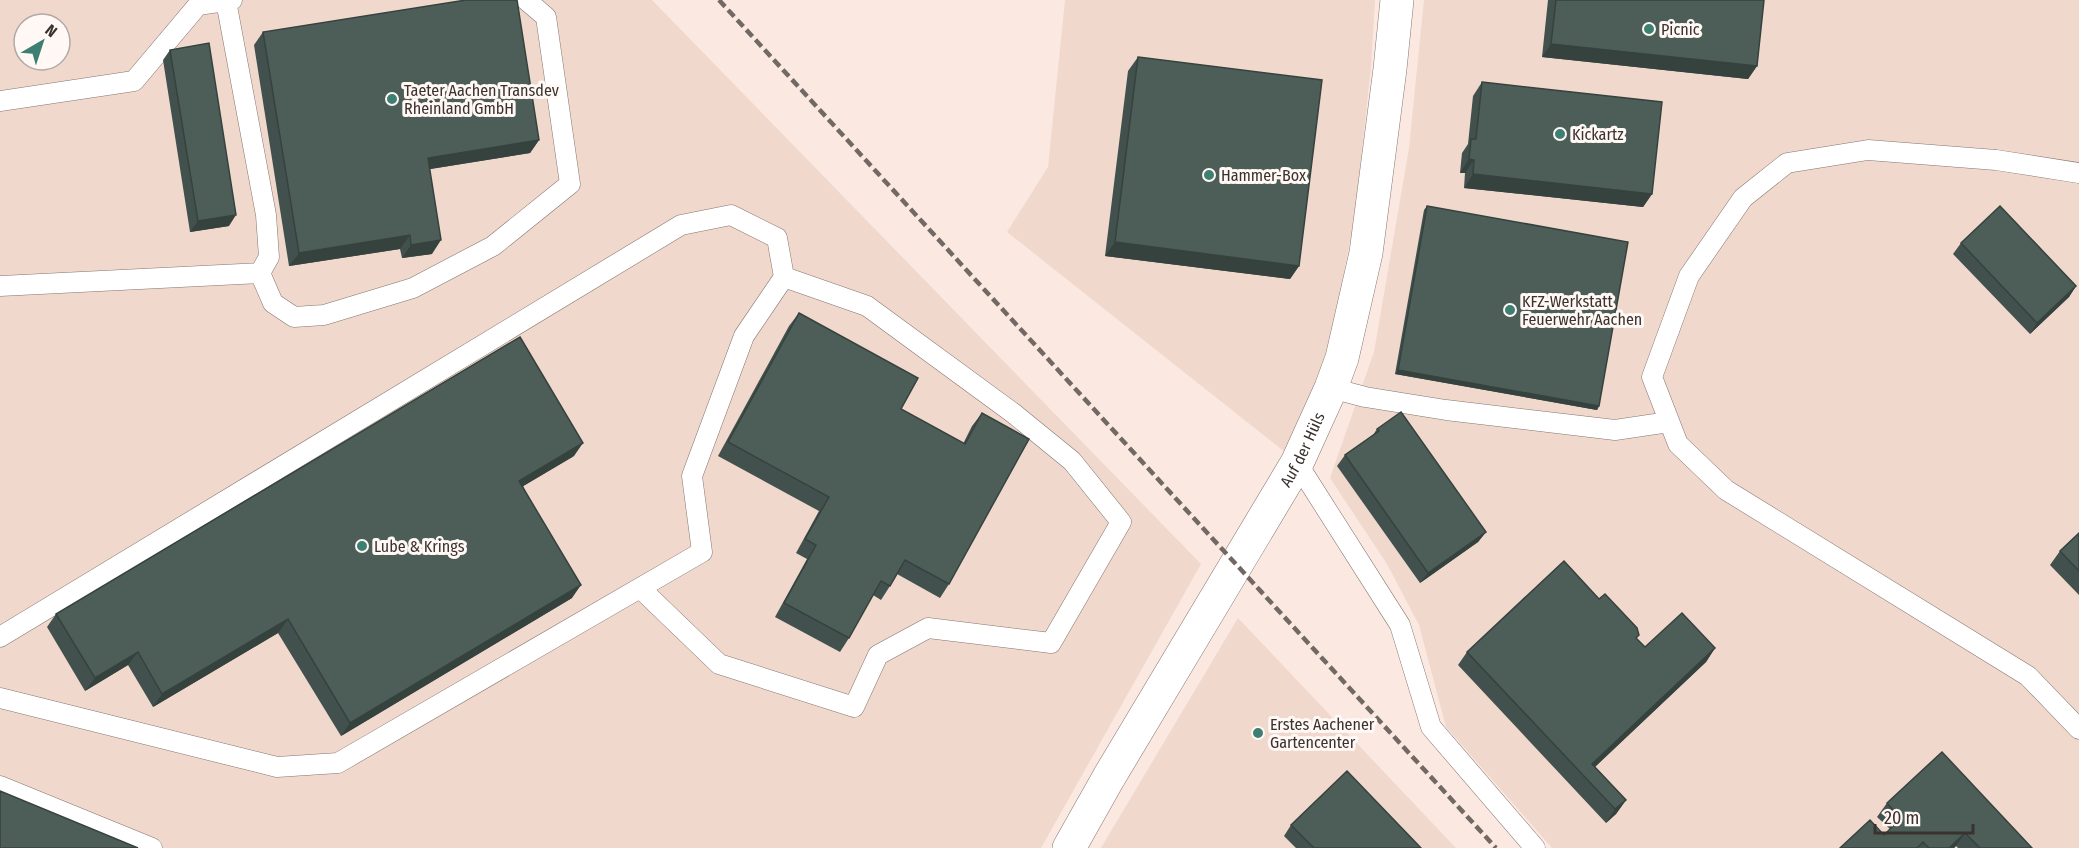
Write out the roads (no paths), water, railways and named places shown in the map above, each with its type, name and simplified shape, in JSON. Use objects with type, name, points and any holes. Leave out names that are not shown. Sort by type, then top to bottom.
[{"type":"street","name":"Auf der Hüls","points":[[1069,848],[1297,463],[1331,388],[1342,358],[1366,253],[1397,0]]},
{"type":"lane","points":[[0,101],[134,81],[198,5],[229,0],[266,215],[268,257],[260,273],[273,303],[294,317],[324,315],[412,288],[493,246],[570,184],[546,17],[526,0]]},
{"type":"lane","points":[[2079,173],[1996,160],[1868,150],[1787,163],[1743,198],[1689,276],[1652,377],[1678,444],[1726,490],[2028,676],[2079,729]]},
{"type":"lane","points":[[0,637],[681,225],[731,215],[777,238],[784,277],[744,336],[692,476],[702,552],[338,763],[277,767],[0,698]]},
{"type":"lane","points":[[0,286],[260,273]]},
{"type":"lane","points":[[640,588],[719,664],[854,707],[878,655],[928,628],[1051,643],[1121,522],[1072,461],[1013,413],[867,306],[784,277]]},
{"type":"lane","points":[[1331,388],[1365,397],[1423,406],[1614,430],[1669,422]]},
{"type":"lane","points":[[1297,463],[1400,625],[1431,727],[1535,848]]},
{"type":"lane","points":[[0,786],[152,848]]},
{"type":"railway","points":[[719,0],[1496,848]]},
{"type":"place","name":"Picnic","points":[[1649,29]]},
{"type":"place","name":"Taeter Aachen Transdev Rheinland GmbH","points":[[392,99]]},
{"type":"place","name":"Kickartz","points":[[1560,134]]},
{"type":"place","name":"Hammer-Box","points":[[1209,175]]},
{"type":"place","name":"KFZ-Werkstatt Feuerwehr Aachen","points":[[1510,310]]},
{"type":"place","name":"Lube & Krings","points":[[362,546]]},
{"type":"place","name":"Erstes Aachener Gartencenter","points":[[1258,733]]}]
